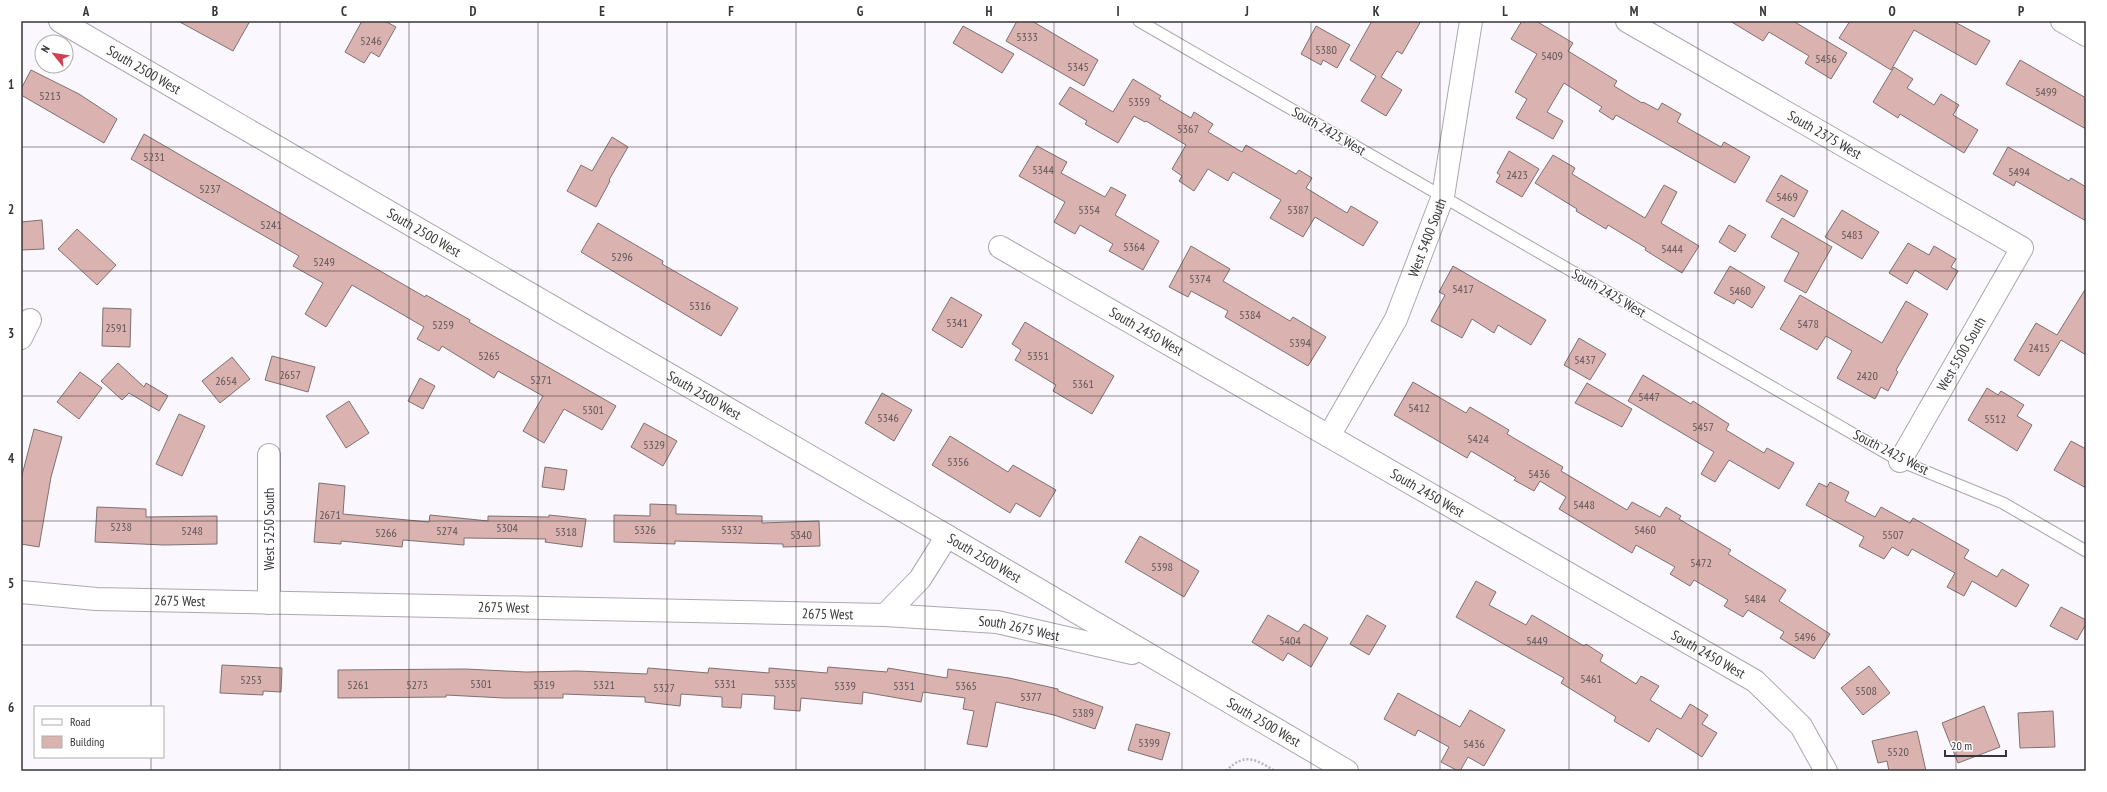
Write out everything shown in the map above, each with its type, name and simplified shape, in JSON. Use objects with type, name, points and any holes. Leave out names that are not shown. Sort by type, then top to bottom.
[{"type":"street","name":"South 2500 West","points":[[60,21],[947,536],[1346,771]]},
{"type":"street","name":"West 5400 South","points":[[1330,436],[1396,319],[1443,196],[1471,21]]},
{"type":"street","name":"South 2375 West","points":[[1627,21],[2022,248]]},
{"type":"street","points":[[2062,21],[2086,35]]},
{"type":"street","name":"South 2450 West","points":[[1000,247],[1755,681],[1801,726],[1826,771]]},
{"type":"street","name":"West 5500 South","points":[[1900,460],[2022,248]]},
{"type":"street","name":"West 5250 South","points":[[269,455],[269,603]]},
{"type":"street","points":[[885,615],[920,578],[947,536]]},
{"type":"street","name":"2675 West","points":[[21,592],[96,599],[885,615]]},
{"type":"street","name":"South 2675 West","points":[[885,615],[997,622],[1151,657]]},
{"type":"lane","name":"South 2425 West","points":[[1139,21],[1900,460],[2003,503],[2086,551]]},
{"type":"path","points":[[1226,771],[1238,760],[1253,758],[1275,771]]},
{"type":"building","points":[[178,21],[250,21],[233,51]]},
{"type":"building","points":[[362,21],[385,21],[396,27],[379,57],[371,52],[364,63],[345,52]]},
{"type":"building","points":[[1017,21],[1032,21],[1098,60],[1084,86],[1006,41]]},
{"type":"building","points":[[1372,21],[1421,21],[1402,54],[1397,51],[1381,77],[1402,90],[1386,116],[1361,101],[1376,76],[1350,60]]},
{"type":"building","points":[[1522,21],[1536,21],[1573,43],[1568,51],[1617,81],[1614,86],[1642,103],[1643,102],[1658,110],[1662,103],[1681,114],[1677,122],[1721,147],[1724,142],[1750,157],[1735,183],[1616,115],[1613,120],[1599,111],[1602,107],[1564,83],[1547,112],[1563,121],[1553,139],[1516,118],[1527,99],[1515,92],[1537,54],[1511,39]]},
{"type":"building","points":[[1730,21],[1793,21],[1847,53],[1831,79],[1805,63],[1809,56],[1769,32],[1763,41]]},
{"type":"building","points":[[1850,21],[1953,21],[1990,41],[1976,65],[1914,30],[1891,70],[1839,38]]},
{"type":"building","points":[[963,26],[1014,54],[1002,73],[953,43]]},
{"type":"building","points":[[1316,26],[1350,45],[1337,68],[1323,60],[1321,65],[1301,54]]},
{"type":"building","points":[[2020,60],[2086,98],[2086,129],[2006,84]]},
{"type":"building","points":[[1894,67],[1913,79],[1907,88],[1934,105],[1941,94],[1959,105],[1953,115],[1978,130],[1964,153],[1900,114],[1898,118],[1873,102]]},
{"type":"building","points":[[31,70],[34,72],[34,74],[39,74],[79,94],[117,119],[104,143],[21,95],[21,89]]},
{"type":"building","points":[[1133,79],[1161,96],[1159,99],[1191,118],[1194,112],[1213,124],[1208,132],[1242,152],[1246,145],[1296,174],[1299,170],[1312,178],[1306,188],[1347,213],[1351,206],[1378,222],[1363,246],[1315,217],[1303,237],[1270,218],[1281,200],[1233,172],[1228,181],[1208,169],[1194,191],[1179,181],[1182,176],[1172,169],[1186,145],[1146,121],[1145,122],[1134,116],[1118,143],[1085,124],[1087,121],[1059,104],[1070,87],[1113,112]]},
{"type":"building","points":[[144,134],[425,297],[426,295],[470,320],[469,322],[616,406],[602,430],[564,409],[544,443],[523,431],[543,396],[498,371],[494,378],[442,346],[439,351],[417,339],[424,327],[352,285],[326,327],[305,314],[323,283],[293,266],[299,256],[131,159]]},
{"type":"building","points":[[612,137],[628,147],[609,180],[610,181],[596,207],[567,191],[581,165],[592,171]]},
{"type":"building","points":[[1037,146],[1067,162],[1061,173],[1105,197],[1111,187],[1126,195],[1115,215],[1159,241],[1143,270],[1109,251],[1113,244],[1080,225],[1075,234],[1054,222],[1065,202],[1019,176]]},
{"type":"building","points":[[2008,147],[2069,181],[2071,178],[2086,187],[2086,221],[2016,181],[2014,186],[1993,174]]},
{"type":"building","points":[[1509,151],[1539,169],[1522,197],[1496,182],[1500,175],[1497,173]]},
{"type":"building","points":[[1553,155],[1575,168],[1572,174],[1645,218],[1664,185],[1677,192],[1661,223],[1699,246],[1682,273],[1645,250],[1646,248],[1608,225],[1606,229],[1576,211],[1577,209],[1535,183]]},
{"type":"building","points":[[1781,175],[1808,191],[1794,217],[1766,201]]},
{"type":"building","points":[[1842,210],[1879,232],[1862,259],[1825,237]]},
{"type":"building","points":[[1782,218],[1832,247],[1806,293],[1784,281],[1799,253],[1771,237]]},
{"type":"building","points":[[42,220],[44,249],[21,250],[21,222]]},
{"type":"building","points":[[598,223],[663,261],[662,264],[738,308],[721,336],[581,252]]},
{"type":"building","points":[[1729,225],[1746,235],[1735,252],[1719,242]]},
{"type":"building","points":[[77,229],[116,265],[97,285],[58,249]]},
{"type":"building","points":[[1908,243],[1929,255],[1934,246],[1956,259],[1951,267],[1958,271],[1947,290],[1915,270],[1907,284],[1889,273]]},
{"type":"building","points":[[1191,246],[1230,269],[1223,281],[1290,321],[1293,317],[1326,337],[1308,366],[1225,317],[1228,311],[1191,291],[1188,297],[1169,287]]},
{"type":"building","points":[[1453,266],[1546,320],[1531,345],[1498,325],[1494,333],[1472,319],[1462,338],[1431,321],[1445,295],[1439,292]]},
{"type":"building","points":[[1730,266],[1765,287],[1752,308],[1737,299],[1734,304],[1714,293]]},
{"type":"building","points":[[2086,288],[2086,355],[2061,340],[2039,376],[2014,360],[2036,323],[2057,335]]},
{"type":"building","points":[[1800,295],[1882,343],[1906,301],[1928,314],[1896,370],[1898,372],[1888,391],[1881,387],[1875,399],[1837,378],[1852,351],[1826,336],[1817,350],[1780,329]]},
{"type":"building","points":[[951,297],[982,315],[962,348],[932,330]]},
{"type":"building","points":[[103,308],[131,309],[130,347],[102,346]]},
{"type":"building","points":[[1025,322],[1114,376],[1092,414],[1053,391],[1056,385],[1015,360],[1021,350],[1012,344]]},
{"type":"building","points":[[1579,338],[1606,354],[1590,380],[1564,365]]},
{"type":"building","points":[[272,356],[315,367],[308,392],[265,380]]},
{"type":"building","points":[[232,357],[250,379],[220,403],[202,381]]},
{"type":"building","points":[[118,363],[144,387],[146,383],[168,396],[159,411],[129,393],[122,400],[101,381]]},
{"type":"building","points":[[80,372],[102,388],[79,419],[57,402]]},
{"type":"building","points":[[1643,375],[1691,404],[1693,401],[1729,424],[1726,430],[1764,453],[1767,448],[1794,463],[1779,489],[1729,460],[1715,482],[1701,474],[1714,452],[1628,401]]},
{"type":"building","points":[[420,378],[435,386],[423,409],[408,401]]},
{"type":"building","points":[[1413,382],[1466,413],[1470,407],[1509,430],[1507,434],[1563,467],[1561,471],[1627,510],[1632,502],[1660,517],[1666,507],[1681,516],[1679,519],[1731,550],[1728,554],[1786,590],[1779,601],[1830,634],[1814,659],[1780,638],[1784,632],[1748,610],[1743,617],[1724,606],[1728,600],[1694,580],[1690,586],[1670,574],[1675,567],[1636,545],[1632,553],[1559,509],[1566,497],[1540,481],[1534,491],[1514,480],[1516,478],[1471,451],[1467,458],[1394,415]]},
{"type":"building","points":[[1587,383],[1632,409],[1622,427],[1575,403]]},
{"type":"building","points":[[1987,388],[1998,395],[2001,391],[2024,405],[2017,416],[2032,425],[2017,451],[1968,420]]},
{"type":"building","points":[[882,393],[912,410],[894,441],[865,423]]},
{"type":"building","points":[[349,401],[369,433],[346,448],[326,416]]},
{"type":"building","points":[[179,414],[205,426],[182,476],[156,464]]},
{"type":"building","points":[[644,423],[677,441],[663,466],[631,447]]},
{"type":"building","points":[[34,429],[62,437],[51,477],[39,547],[21,544],[21,479]]},
{"type":"building","points":[[950,436],[1008,472],[1013,465],[1056,490],[1040,517],[1016,503],[1010,513],[932,465]]},
{"type":"building","points":[[2071,441],[2086,449],[2086,488],[2054,470]]},
{"type":"building","points":[[545,467],[567,470],[564,490],[542,487]]},
{"type":"building","points":[[1830,482],[1849,492],[1845,501],[1875,517],[1881,507],[1910,523],[1913,518],[1969,550],[1964,558],[1997,577],[2002,569],[2029,585],[2016,607],[1972,581],[1964,596],[1947,587],[1955,573],[1912,549],[1908,556],[1892,547],[1884,559],[1859,546],[1864,537],[1806,505],[1819,483],[1827,487]]},
{"type":"building","points":[[319,483],[345,486],[343,514],[429,522],[430,515],[488,521],[488,516],[549,517],[549,515],[586,519],[582,547],[545,542],[546,539],[464,538],[464,545],[403,540],[402,547],[341,541],[341,544],[314,542]]},
{"type":"building","points":[[650,504],[676,505],[676,514],[762,516],[762,523],[819,521],[820,546],[783,547],[783,544],[675,541],[675,544],[614,542],[614,515],[650,516]]},
{"type":"building","points":[[97,507],[146,509],[146,517],[217,516],[217,544],[164,545],[95,542]]},
{"type":"building","points":[[1140,536],[1199,571],[1184,597],[1125,562]]},
{"type":"building","points":[[1476,581],[1496,592],[1489,605],[1526,625],[1532,615],[1584,646],[1586,644],[1603,655],[1600,661],[1636,684],[1641,676],[1659,686],[1650,700],[1681,719],[1690,704],[1708,715],[1702,724],[1717,733],[1702,757],[1657,728],[1649,742],[1614,721],[1616,717],[1561,683],[1564,678],[1456,617]]},
{"type":"building","points":[[2061,607],[2086,620],[2086,624],[2077,640],[2050,626]]},
{"type":"building","points":[[1268,615],[1298,632],[1304,624],[1328,638],[1311,667],[1288,653],[1283,661],[1252,642]]},
{"type":"building","points":[[1367,615],[1386,626],[1369,655],[1350,644]]},
{"type":"building","points":[[222,665],[282,668],[281,692],[263,691],[263,695],[220,693]]},
{"type":"building","points":[[1869,666],[1890,693],[1863,715],[1841,688]]},
{"type":"building","points":[[828,667],[887,672],[888,668],[947,678],[948,669],[1009,678],[1058,689],[1058,691],[1103,707],[1095,729],[1054,715],[996,702],[987,747],[967,744],[974,711],[963,709],[965,698],[923,692],[921,702],[863,692],[862,704],[801,698],[800,711],[774,709],[775,696],[742,694],[741,708],[722,707],[722,697],[681,694],[680,706],[645,702],[645,697],[563,694],[563,698],[504,698],[446,695],[446,697],[338,698],[338,670],[465,669],[526,672],[577,671],[647,674],[648,668],[708,673],[709,668],[769,673],[769,668],[827,673]]},
{"type":"building","points":[[1398,693],[1460,727],[1470,710],[1505,730],[1484,766],[1468,757],[1460,771],[1458,771],[1441,762],[1449,747],[1418,730],[1415,736],[1384,719]]},
{"type":"building","points":[[1984,706],[2000,747],[1958,763],[1942,723]]},
{"type":"building","points":[[2053,711],[2055,747],[2020,748],[2018,713]]},
{"type":"building","points":[[1136,724],[1170,733],[1162,760],[1128,750]]},
{"type":"building","points":[[1917,731],[1926,771],[1889,771],[1887,761],[1878,763],[1872,741]]}]
